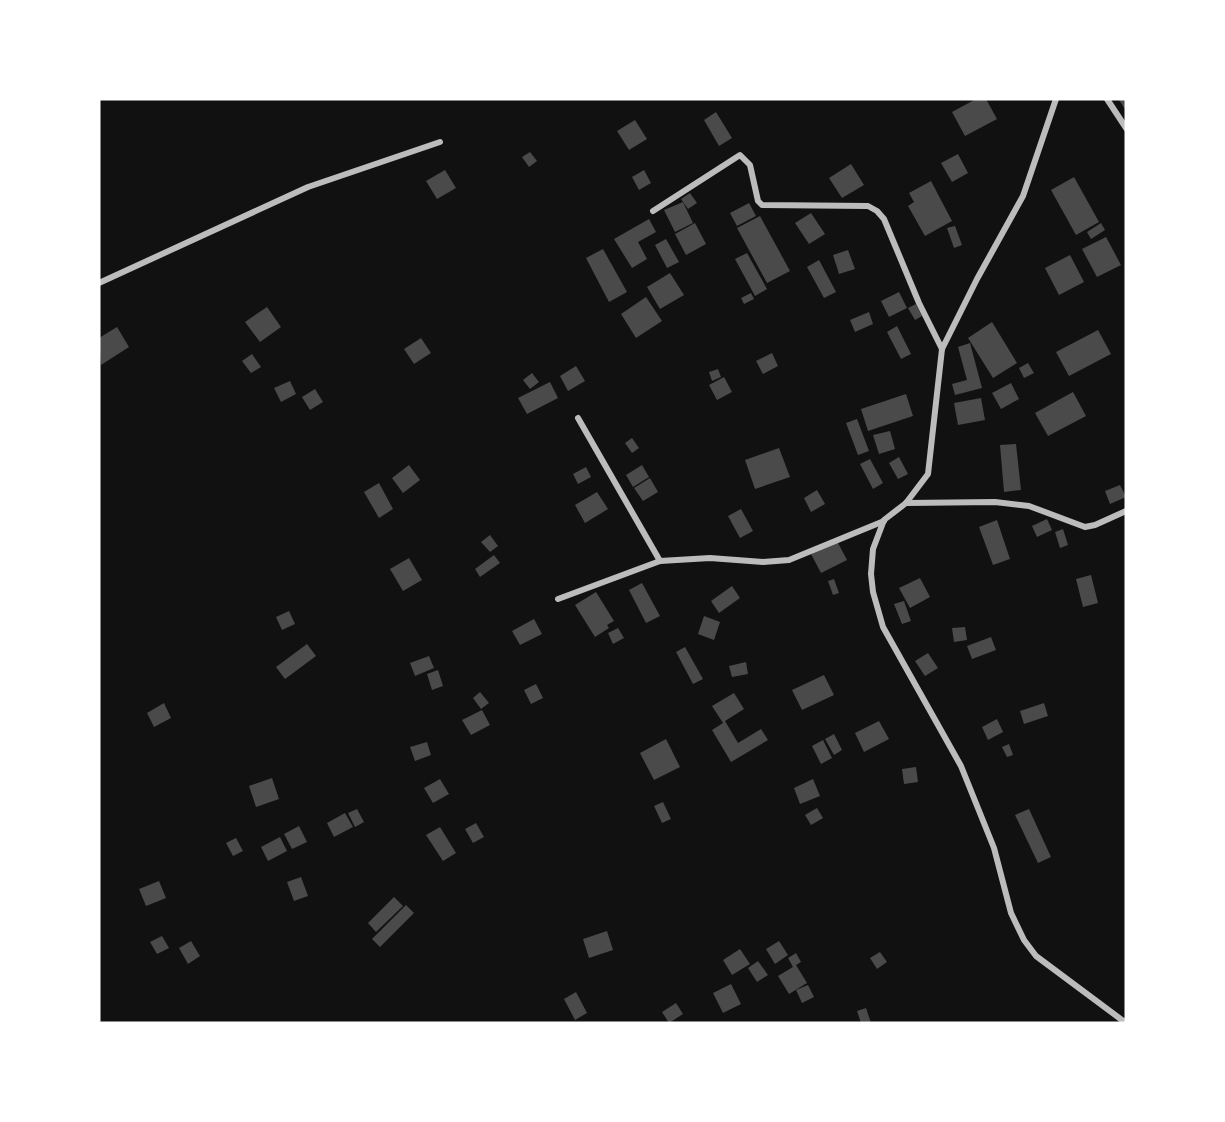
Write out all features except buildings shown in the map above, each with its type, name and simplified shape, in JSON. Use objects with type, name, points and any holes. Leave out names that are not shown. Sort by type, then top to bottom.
[{"type":"street","points":[[558,599],[660,561],[711,558],[763,562],[789,560],[884,520],[906,503],[922,485],[930,467],[942,349],[977,279],[1023,196],[1056,99]]},
{"type":"street","points":[[1107,99],[1126,128]]},
{"type":"street","points":[[99,283],[308,187],[440,142]]},
{"type":"street","points":[[653,211],[740,155],[750,165],[758,201],[762,205],[868,206],[884,219],[919,303],[942,349]]},
{"type":"street","points":[[578,418],[660,561]]},
{"type":"street","points":[[906,503],[955,500],[1029,506],[1085,527],[1126,511]]},
{"type":"street","points":[[884,520],[873,549],[871,574],[877,611],[883,627],[962,766],[994,848],[1011,913],[1024,940],[1043,961],[1114,1011],[1126,1023]]}]
